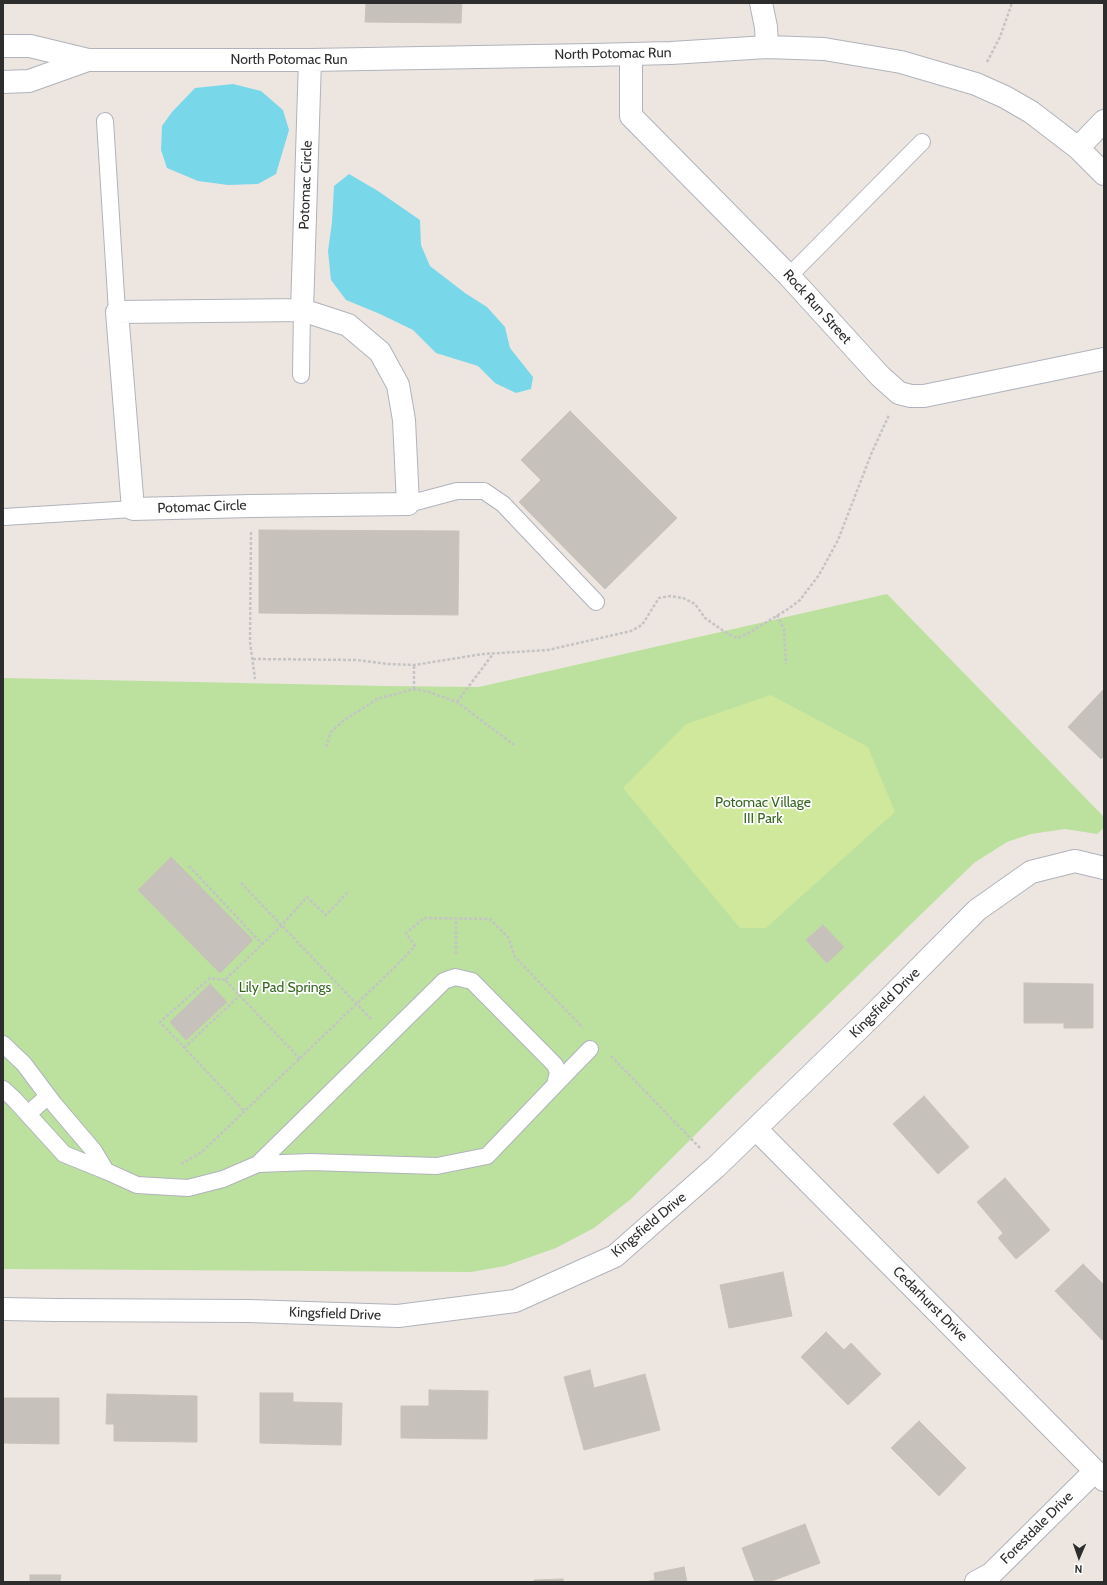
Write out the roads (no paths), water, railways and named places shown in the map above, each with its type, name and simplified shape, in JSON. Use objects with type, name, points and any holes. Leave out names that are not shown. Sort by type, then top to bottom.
[{"type":"street","points":[[761,3],[766,27],[767,47]]},
{"type":"street","name":"North Potomac Run","points":[[3,46],[30,46],[88,60],[310,60],[631,54],[767,47],[824,50],[901,62],[976,84],[1005,97],[1031,112],[1078,148],[1104,174]]},
{"type":"street","name":"Rock Run Street","points":[[631,54],[631,116],[789,276],[880,376],[899,393],[911,396],[924,396],[1104,359]]},
{"type":"street","name":"North Potomac Run","points":[[3,82],[29,81],[88,60]]},
{"type":"street","name":"Potomac Circle","points":[[302,310],[310,60]]},
{"type":"street","points":[[1078,148],[1104,121]]},
{"type":"street","points":[[133,509],[117,312],[302,310],[348,325],[380,352],[398,385],[404,420],[408,504]]},
{"type":"street","name":"Potomac Circle","points":[[133,509],[408,504]]},
{"type":"street","name":"Kingsfield Drive","points":[[3,1309],[250,1311],[398,1316],[514,1301],[615,1256],[716,1167],[756,1129],[871,1017],[977,910],[1030,872],[1075,862],[1104,868]]},
{"type":"street","name":"Cedarhurst Drive","points":[[756,1129],[1099,1475]]},
{"type":"street","name":"Forestdale Drive","points":[[976,1582],[991,1574],[1099,1475]]},
{"type":"lane","points":[[106,121],[117,312]]},
{"type":"lane","points":[[789,276],[922,142]]},
{"type":"lane","points":[[301,375],[302,310]]},
{"type":"lane","points":[[408,504],[457,491],[484,491],[503,504],[596,602]]},
{"type":"lane","points":[[4,517],[133,509]]},
{"type":"lane","points":[[258,1164],[444,982],[455,977],[472,981],[555,1065],[558,1072],[555,1085]]},
{"type":"lane","points":[[3,1044],[24,1064],[48,1096],[94,1151],[106,1171]]},
{"type":"lane","points":[[3,1089],[64,1154],[137,1185],[188,1188],[223,1179],[258,1164],[310,1162],[437,1166],[487,1156],[590,1049]]},
{"type":"lane","points":[[28,1114],[48,1096]]},
{"type":"water","points":[[233,84],[261,91],[283,110],[289,130],[276,174],[258,184],[228,185],[198,181],[167,168],[161,150],[162,126],[172,112],[195,88]]},
{"type":"water","points":[[349,174],[378,191],[420,220],[421,245],[430,266],[465,293],[487,307],[505,327],[510,348],[533,377],[531,389],[516,393],[495,383],[478,366],[436,353],[413,330],[346,300],[331,280],[328,251],[332,222],[334,186]]},
{"type":"park label","name":"Potomac Village III Park","points":[[763,812]]},
{"type":"park label","name":"Lily Pad Springs","points":[[285,988]]}]
